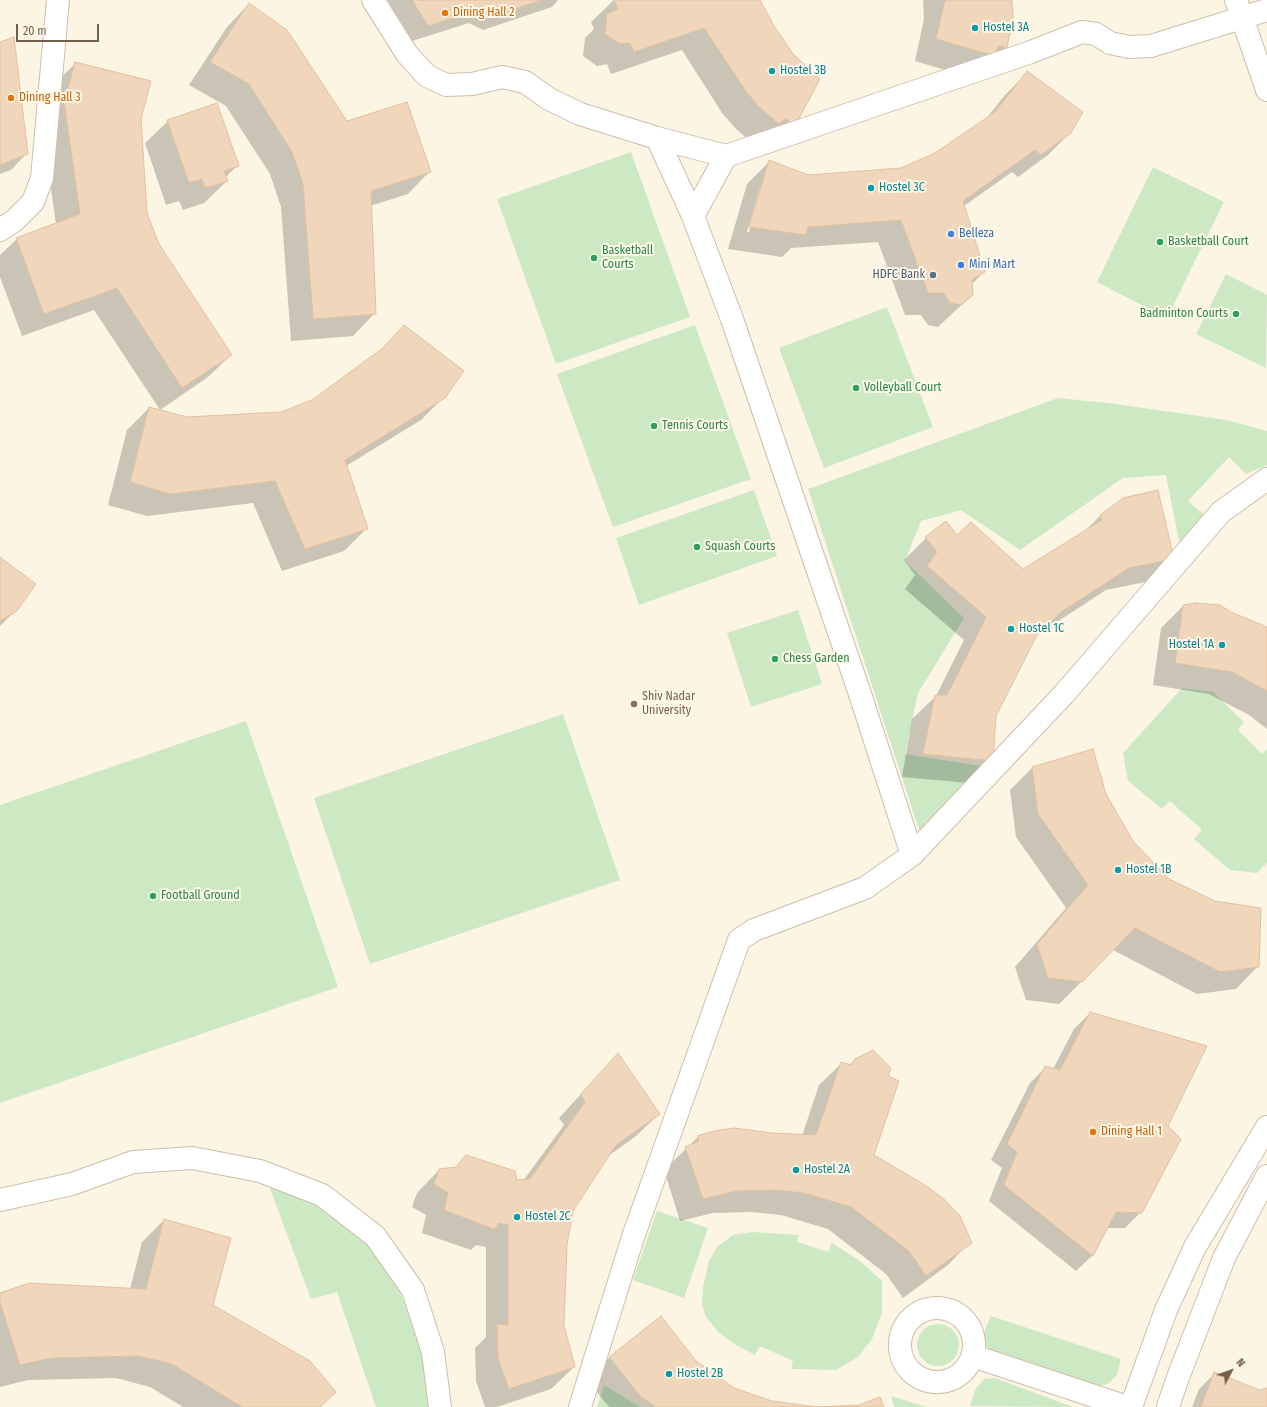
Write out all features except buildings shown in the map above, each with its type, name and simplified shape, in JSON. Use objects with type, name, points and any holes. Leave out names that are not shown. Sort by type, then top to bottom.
[{"type":"lane","points":[[0,230],[14,220],[33,202],[42,178],[58,0]]},
{"type":"lane","points":[[372,0],[407,54],[427,76],[446,85],[472,84],[502,77],[525,82],[549,99],[580,114],[657,138],[726,156],[1031,52],[1082,32],[1096,34],[1110,43],[1128,47],[1151,46],[1239,9],[1267,10]]},
{"type":"lane","points":[[1239,9],[1267,90]]},
{"type":"lane","points":[[657,138],[693,216],[732,319],[861,697],[912,855]]},
{"type":"lane","points":[[693,216],[726,156]]},
{"type":"lane","points":[[580,1407],[633,1237],[739,940],[754,930],[865,888],[912,855],[1073,684],[1221,512],[1267,479]]},
{"type":"lane","points":[[1132,1407],[1166,1310],[1195,1247],[1267,1128]]},
{"type":"lane","points":[[0,1200],[72,1184],[133,1162],[192,1158],[260,1171],[322,1195],[375,1236],[413,1290],[433,1352],[440,1407]]},
{"type":"lane","points":[[1168,1407],[1224,1258],[1267,1176]]},
{"type":"lane","points":[[973,1356],[1127,1407]]},
{"type":"green space","name":"Basketball Courts","points":[[631,152],[690,317],[556,364],[497,199]]},
{"type":"green space","name":"Basketball Court","points":[[1153,167],[1224,202],[1167,318],[1097,282]]},
{"type":"green space","name":"Badminton Courts","points":[[1226,274],[1267,295],[1266,368],[1196,334]]},
{"type":"green space","name":"Volleyball Court","points":[[887,307],[933,427],[824,468],[779,348]]},
{"type":"green space","name":"Tennis Courts","points":[[695,325],[751,479],[613,527],[557,374]]},
{"type":"green space","points":[[1058,398],[1108,403],[1227,420],[1267,431],[1267,465],[1246,474],[1229,457],[1188,501],[1206,516],[1180,546],[1166,475],[1123,478],[1020,550],[961,510],[921,521],[905,561],[964,618],[918,693],[905,754],[987,767],[921,836],[808,489]]},
{"type":"green space","name":"Squash Courts","points":[[754,490],[777,556],[639,605],[616,538]]},
{"type":"green space","name":"Chess Garden","points":[[798,610],[822,684],[751,707],[727,633]]},
{"type":"green space","points":[[1182,688],[1213,692],[1244,722],[1238,730],[1262,754],[1267,749],[1267,863],[1257,873],[1230,870],[1194,839],[1202,830],[1170,801],[1162,809],[1128,781],[1123,753]]},
{"type":"green space","points":[[563,714],[620,880],[370,964],[314,798]]},
{"type":"green space","name":"Football Ground","points":[[246,721],[338,987],[0,1103],[0,805]]},
{"type":"green space","points":[[269,1186],[317,1203],[361,1234],[390,1272],[418,1331],[429,1388],[431,1407],[376,1407],[337,1292],[311,1299]]},
{"type":"green space","points":[[657,1211],[708,1228],[684,1298],[633,1280]]},
{"type":"green space","points":[[753,1232],[799,1235],[797,1242],[828,1252],[832,1243],[860,1261],[882,1281],[882,1312],[872,1339],[858,1357],[836,1370],[791,1369],[793,1361],[760,1346],[755,1355],[736,1345],[718,1332],[706,1317],[702,1304],[703,1287],[709,1261],[717,1247],[733,1235]]},
{"type":"green space","points":[[991,1316],[1121,1359],[1117,1375],[1109,1383],[1097,1387],[990,1351],[984,1342],[984,1332]]},
{"type":"green space","points":[[938,1324],[953,1330],[959,1345],[953,1360],[938,1366],[923,1360],[917,1345],[923,1330]]},
{"type":"green space","points":[[995,1378],[1073,1407],[970,1406],[975,1390],[984,1379]]},
{"type":"green space","points":[[604,1385],[640,1407],[597,1407]]},
{"type":"green space","points":[[891,1396],[927,1407],[894,1407]]},
{"type":"place","name":"Dining Hall 2","points":[[445,13]]},
{"type":"place","name":"Hostel 3A","points":[[975,28]]},
{"type":"place","name":"Hostel 3B","points":[[772,71]]},
{"type":"place","name":"Dining Hall 3","points":[[11,98]]},
{"type":"place","name":"Hostel 3C","points":[[871,188]]},
{"type":"place","name":"Belleza","points":[[951,234]]},
{"type":"place","name":"Basketball Court","points":[[1160,242]]},
{"type":"place","name":"Basketball Courts","points":[[594,258]]},
{"type":"place","name":"Mini Mart","points":[[961,265]]},
{"type":"place","name":"HDFC Bank","points":[[933,275]]},
{"type":"place","name":"Badminton Courts","points":[[1236,314]]},
{"type":"place","name":"Volleyball Court","points":[[856,388]]},
{"type":"place","name":"Tennis Courts","points":[[654,426]]},
{"type":"place","name":"Squash Courts","points":[[697,547]]},
{"type":"place","name":"Hostel 1C","points":[[1011,629]]},
{"type":"place","name":"Hostel 1A","points":[[1222,645]]},
{"type":"place","name":"Chess Garden","points":[[775,659]]},
{"type":"place","name":"Shiv Nadar University","points":[[634,704]]},
{"type":"place","name":"Hostel 1B","points":[[1118,870]]},
{"type":"place","name":"Football Ground","points":[[153,896]]},
{"type":"place","name":"Dining Hall 1","points":[[1093,1132]]},
{"type":"place","name":"Hostel 2A","points":[[796,1170]]},
{"type":"place","name":"Hostel 2C","points":[[517,1217]]},
{"type":"place","name":"Hostel 2B","points":[[669,1374]]}]
